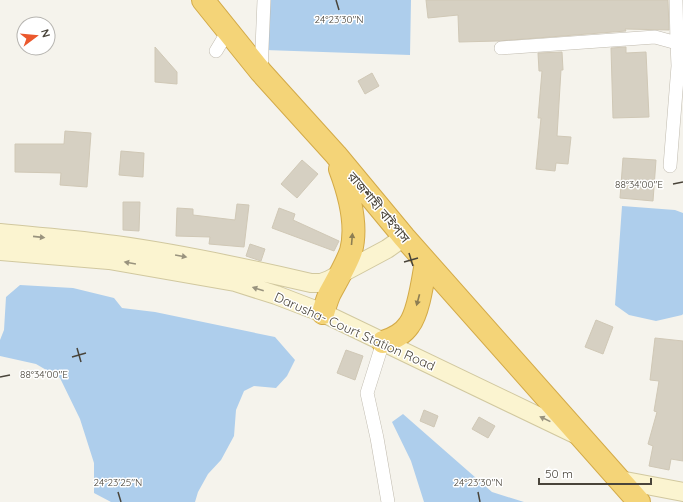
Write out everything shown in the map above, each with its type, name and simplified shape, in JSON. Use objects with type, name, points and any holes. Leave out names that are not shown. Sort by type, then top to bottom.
[{"type":"highway","name":"রাজশাহী বাইপাস","points":[[203,0],[262,72],[336,155],[404,237],[639,502]]},
{"type":"highway","points":[[323,313],[329,294],[351,251],[351,204],[348,189],[336,155]]},
{"type":"highway","points":[[383,342],[401,334],[409,326],[421,290],[426,262]]},
{"type":"street","points":[[262,72],[264,0]]},
{"type":"street","points":[[670,166],[678,66],[676,0]]},
{"type":"street","points":[[216,51],[228,31]]},
{"type":"street","points":[[501,48],[655,37],[677,43]]},
{"type":"street","name":"Darusha- Court Station Road","points":[[0,233],[113,244],[146,249],[242,267],[311,283],[321,283],[340,274],[387,249],[404,237]]},
{"type":"street","name":"Darusha- Court Station Road","points":[[0,251],[109,260],[235,282],[276,295],[323,313],[580,436]]},
{"type":"street","points":[[383,342],[367,393],[377,438],[388,502]]},
{"type":"street","points":[[620,480],[683,492]]},
{"type":"water","points":[[266,0],[411,0],[410,55],[265,50]]},
{"type":"water","points":[[622,206],[675,210],[683,213],[682,315],[656,321],[629,315],[615,305]]},
{"type":"water","points":[[20,285],[73,288],[114,298],[122,308],[155,312],[275,337],[295,360],[287,376],[276,388],[254,386],[244,391],[236,410],[234,436],[221,460],[208,474],[198,492],[195,502],[111,502],[94,493],[94,463],[80,419],[60,378],[36,364],[0,356],[0,340],[4,330],[6,297]]},
{"type":"water","points":[[403,414],[492,492],[524,502],[424,502],[411,461],[392,422]]},
{"type":"building","points":[[426,0],[668,0],[669,30],[625,29],[626,31],[498,41],[459,42],[458,15],[428,18]]},
{"type":"building","points":[[155,47],[177,72],[177,84],[155,82]]},
{"type":"building","points":[[626,47],[626,53],[646,52],[649,117],[613,118],[611,48]]},
{"type":"building","points":[[562,52],[563,70],[561,70],[557,136],[571,137],[568,164],[556,163],[555,171],[536,169],[541,118],[538,118],[542,71],[539,71],[538,53]]},
{"type":"building","points":[[372,73],[379,86],[365,94],[358,81]]},
{"type":"building","points":[[65,131],[91,133],[87,187],[60,185],[61,173],[15,172],[15,144],[64,144]]},
{"type":"building","points":[[121,151],[144,153],[143,177],[119,175]]},
{"type":"building","points":[[623,158],[656,160],[653,201],[620,198]]},
{"type":"building","points":[[302,160],[318,174],[297,198],[281,184]]},
{"type":"building","points":[[123,202],[140,202],[139,231],[123,230]]},
{"type":"building","points":[[237,204],[249,205],[244,247],[209,244],[210,237],[176,236],[177,208],[193,209],[193,215],[235,220]]},
{"type":"building","points":[[279,208],[295,214],[293,220],[339,241],[334,251],[272,228]]},
{"type":"building","points":[[250,244],[265,249],[261,261],[246,256]]},
{"type":"building","points":[[596,320],[613,327],[603,354],[585,347]]},
{"type":"building","points":[[655,338],[683,341],[683,461],[671,459],[669,470],[649,466],[653,446],[648,444],[657,412],[654,411],[659,381],[650,380]]},
{"type":"building","points":[[346,350],[363,356],[355,380],[337,373]]},
{"type":"building","points":[[424,410],[438,416],[434,427],[420,421]]},
{"type":"building","points":[[479,417],[495,426],[488,438],[472,429]]}]
